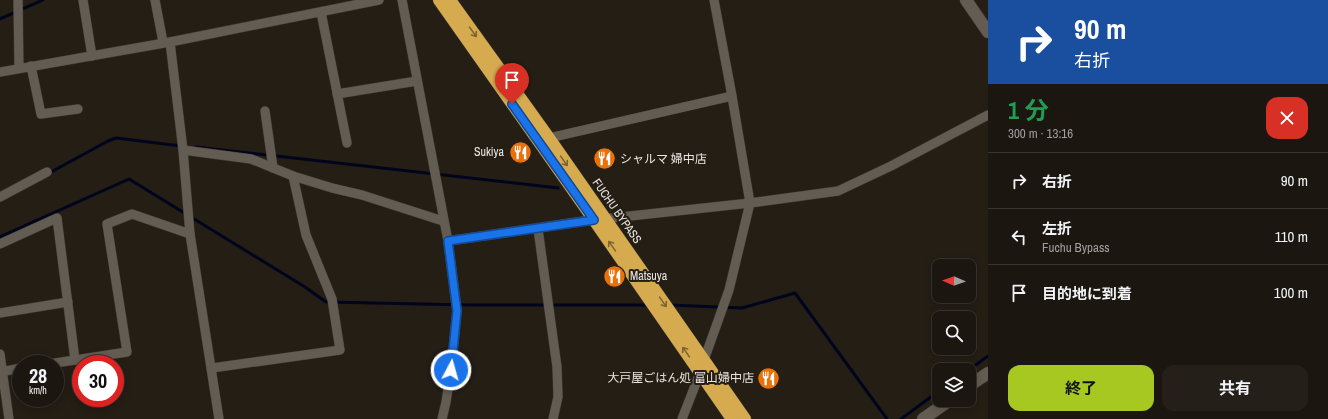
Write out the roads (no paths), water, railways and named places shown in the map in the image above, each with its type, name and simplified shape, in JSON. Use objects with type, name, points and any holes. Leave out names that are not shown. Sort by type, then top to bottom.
[{"type":"highway","name":"FUCHU BYPASS","points":[[439,0],[599,220],[704,360],[745,419]]},
{"type":"highway","name":"FUCHU BYPASS","points":[[450,0],[549,138],[599,220],[732,419]]},
{"type":"street","points":[[18,0],[19,68]]},
{"type":"street","points":[[83,0],[92,56]]},
{"type":"street","points":[[155,0],[167,42],[183,150],[190,234],[219,419]]},
{"type":"street","points":[[0,72],[167,42],[379,0]]},
{"type":"street","points":[[402,0],[448,241],[457,311],[451,370],[442,419]]},
{"type":"street","points":[[704,360],[729,290],[750,203],[714,0]]},
{"type":"street","points":[[966,0],[988,32]]},
{"type":"street","points":[[321,12],[347,143]]},
{"type":"street","points":[[31,66],[41,114],[78,109]]},
{"type":"street","points":[[337,94],[417,80]]},
{"type":"street","points":[[549,138],[732,96]]},
{"type":"street","points":[[265,111],[273,168]]},
{"type":"street","points":[[448,241],[599,220],[750,203],[838,191],[891,166],[988,115]]},
{"type":"street","points":[[183,150],[251,159],[293,176],[443,220]]},
{"type":"street","points":[[0,197],[47,172]]},
{"type":"street","points":[[212,368],[340,350],[332,299],[306,235],[293,176]]},
{"type":"street","points":[[108,355],[127,352],[107,224],[132,214],[190,234]]},
{"type":"street","points":[[0,244],[57,218],[74,355]]},
{"type":"street","points":[[538,228],[558,367],[558,397],[553,419]]},
{"type":"street","points":[[0,313],[68,302]]},
{"type":"street","points":[[0,354],[1,371],[9,419]]},
{"type":"street","points":[[1,371],[12,369]]},
{"type":"street","points":[[682,419],[700,372]]},
{"type":"street","points":[[976,381],[988,373]]},
{"type":"street","points":[[924,419],[940,407]]},
{"type":"waterway","points":[[0,19],[43,0]]},
{"type":"waterway","points":[[53,171],[116,138],[181,146]]},
{"type":"waterway","points":[[196,147],[558,188]]},
{"type":"waterway","points":[[0,237],[129,179],[305,287],[326,302],[469,305],[649,305]]},
{"type":"waterway","points":[[669,305],[742,308],[795,293],[887,419]]},
{"type":"waterway","points":[[976,365],[988,356]]},
{"type":"waterway","points":[[901,419],[932,396]]},
{"type":"place","name":"Sukiya","points":[[520,152]]},
{"type":"place","name":"シャルマ 婦中店","points":[[604,159]]},
{"type":"place","name":"Matsuya","points":[[614,276]]},
{"type":"place","name":"大戸屋ごはん処 富山婦中店","points":[[769,378]]}]
